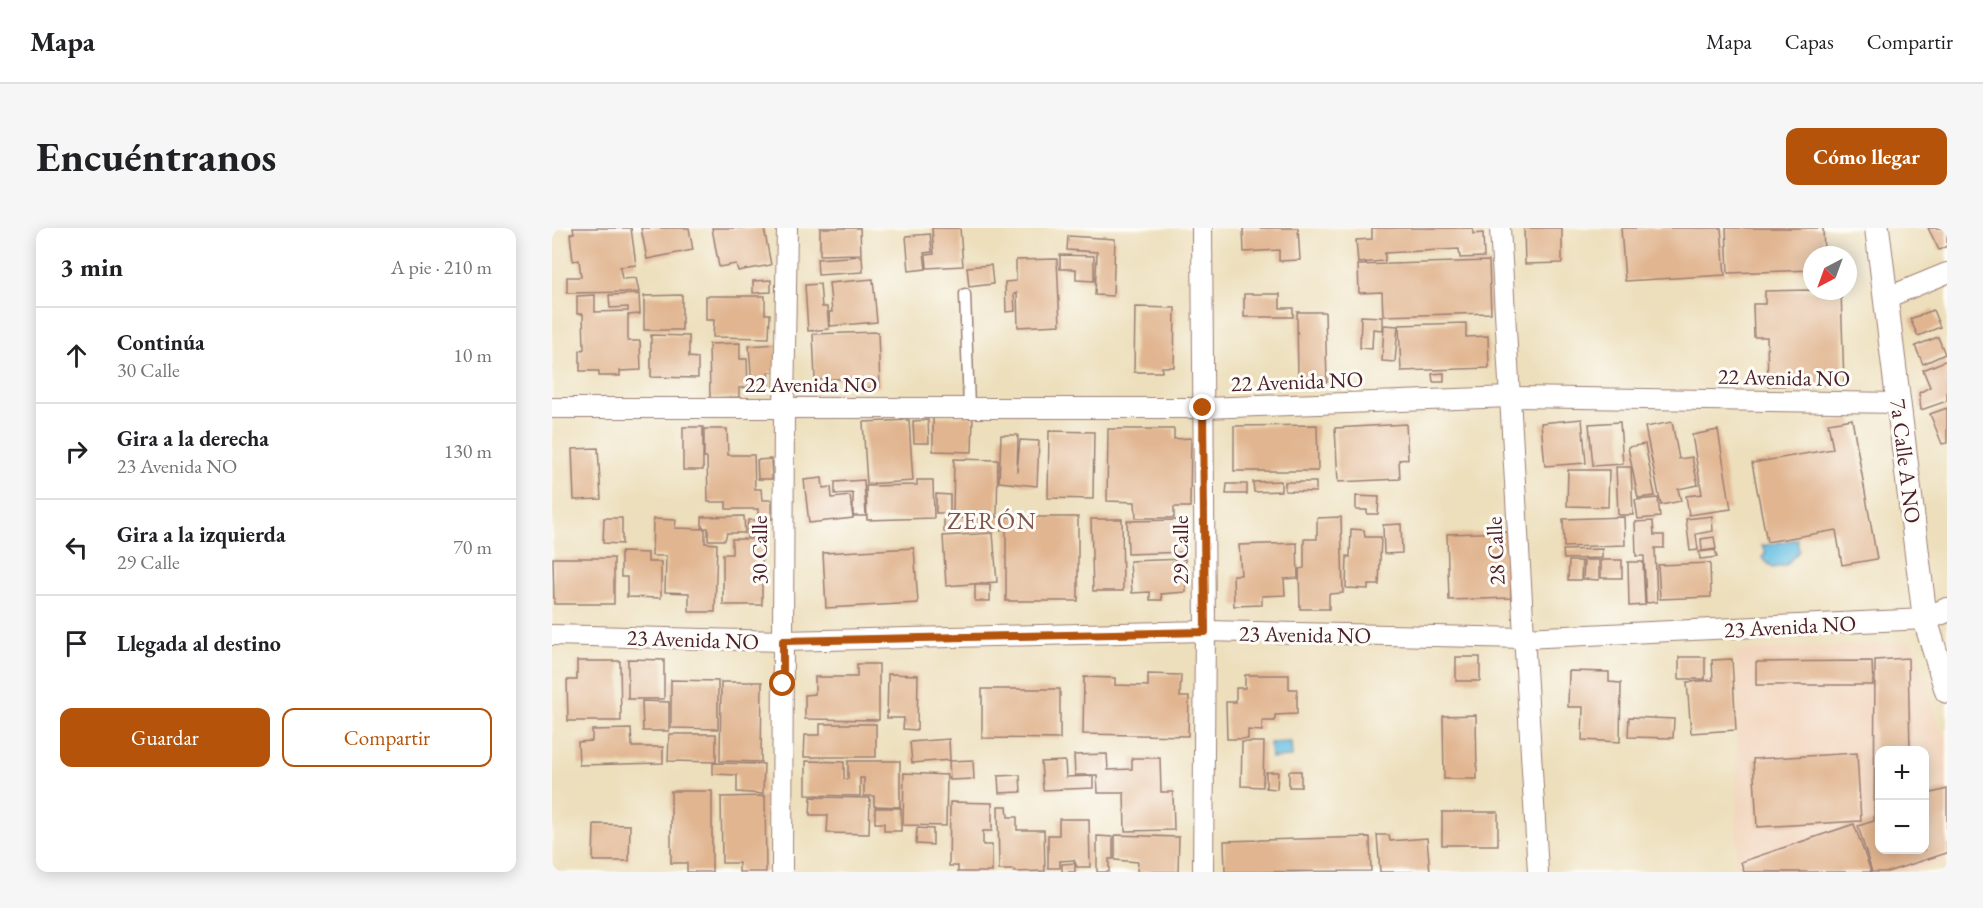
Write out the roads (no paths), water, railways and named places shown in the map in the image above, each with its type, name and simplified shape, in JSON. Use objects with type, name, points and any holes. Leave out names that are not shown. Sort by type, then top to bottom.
[{"type":"street","name":"30 Calle","points":[[782,872],[787,228]]},
{"type":"street","name":"29 Calle","points":[[1202,228],[1205,632],[1203,872]]},
{"type":"street","name":"28 Calle","points":[[1500,228],[1538,872]]},
{"type":"street","name":"7a Calle A NO","points":[[1877,228],[1899,403],[1947,691]]},
{"type":"street","points":[[1886,298],[1947,273]]},
{"type":"street","name":"22 Avenida NO","points":[[552,408],[1203,408],[1511,397],[1899,403]]},
{"type":"street","name":"23 Avenida NO","points":[[552,635],[783,641],[1205,632],[1524,638],[1936,615]]},
{"type":"lane","points":[[965,294],[969,408]]},
{"type":"water","points":[[1797,539],[1799,551],[1786,565],[1773,568],[1762,558],[1766,552],[1762,546]]},
{"type":"water","points":[[1291,742],[1292,757],[1271,758],[1270,743]]},
{"type":"district","name":"ZERÓN","points":[[992,521]]}]
